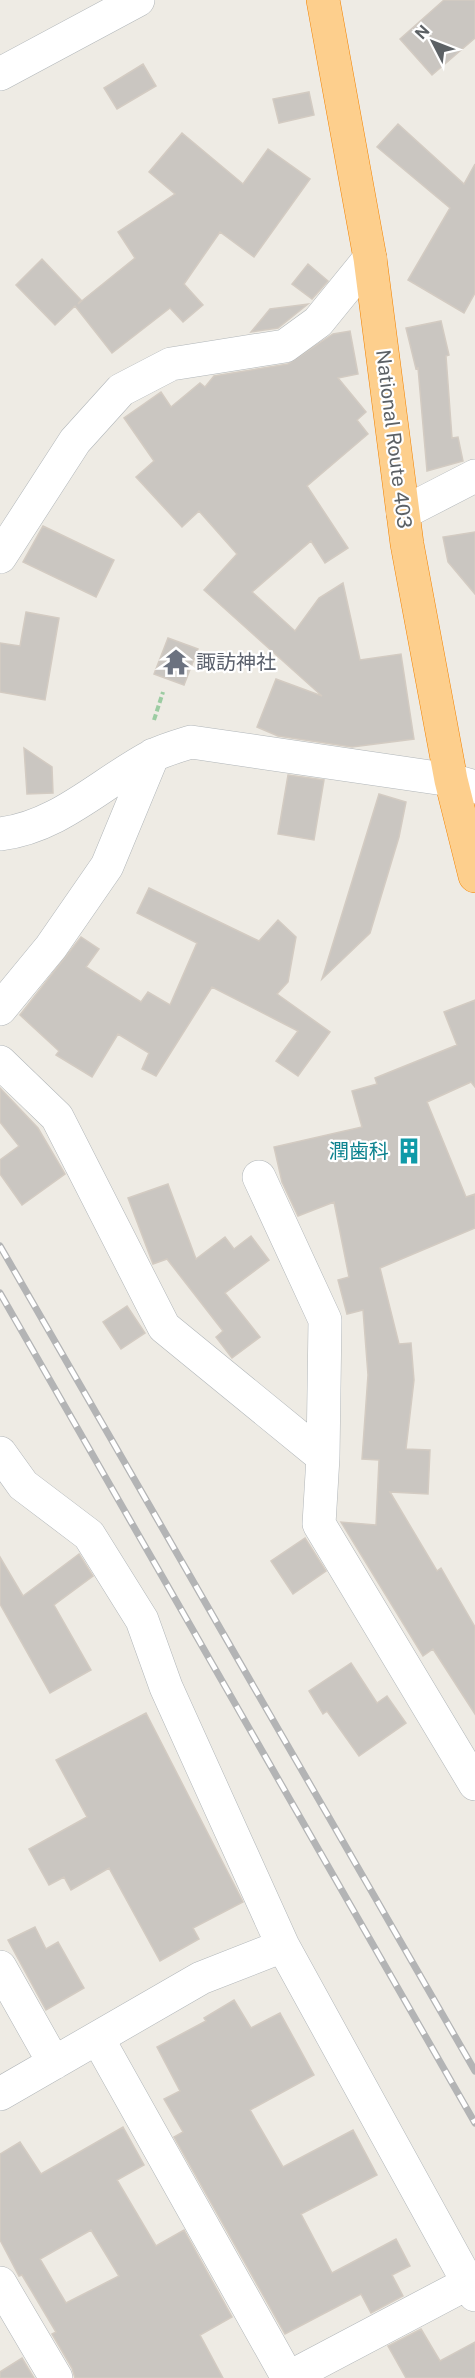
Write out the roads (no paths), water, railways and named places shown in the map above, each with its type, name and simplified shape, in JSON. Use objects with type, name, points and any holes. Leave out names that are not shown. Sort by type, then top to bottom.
[{"type":"highway","name":"National Route 403","points":[[323,0],[370,258],[404,513],[463,784],[475,876]]},
{"type":"street","points":[[0,74],[138,0]]},
{"type":"street","points":[[0,557],[75,441],[121,390],[171,364],[285,346],[318,322],[370,258]]},
{"type":"street","points":[[404,513],[475,476]]},
{"type":"street","points":[[0,834],[21,831],[88,799],[153,756],[191,742],[463,784]]},
{"type":"street","points":[[0,1009],[51,946],[107,866],[153,756]]},
{"type":"street","points":[[0,1062],[57,1117],[164,1327],[323,1457]]},
{"type":"street","points":[[259,1177],[325,1320],[323,1457],[319,1524],[475,1784]]},
{"type":"street","points":[[0,1453],[23,1485],[89,1535],[142,1620],[166,1687],[283,1946],[472,2289],[288,2378],[98,2039]]},
{"type":"street","points":[[0,2094],[201,1978],[283,1946]]},
{"type":"street","points":[[0,1967],[54,2063]]},
{"type":"street","points":[[0,2283],[56,2378]]},
{"type":"railway","points":[[0,1246],[475,2071]]},
{"type":"railway","points":[[0,1293],[475,2123]]},
{"type":"place","name":"諏訪神社","points":[[176,662]]},
{"type":"place","name":"潤歯科","points":[[409,1151]]}]
